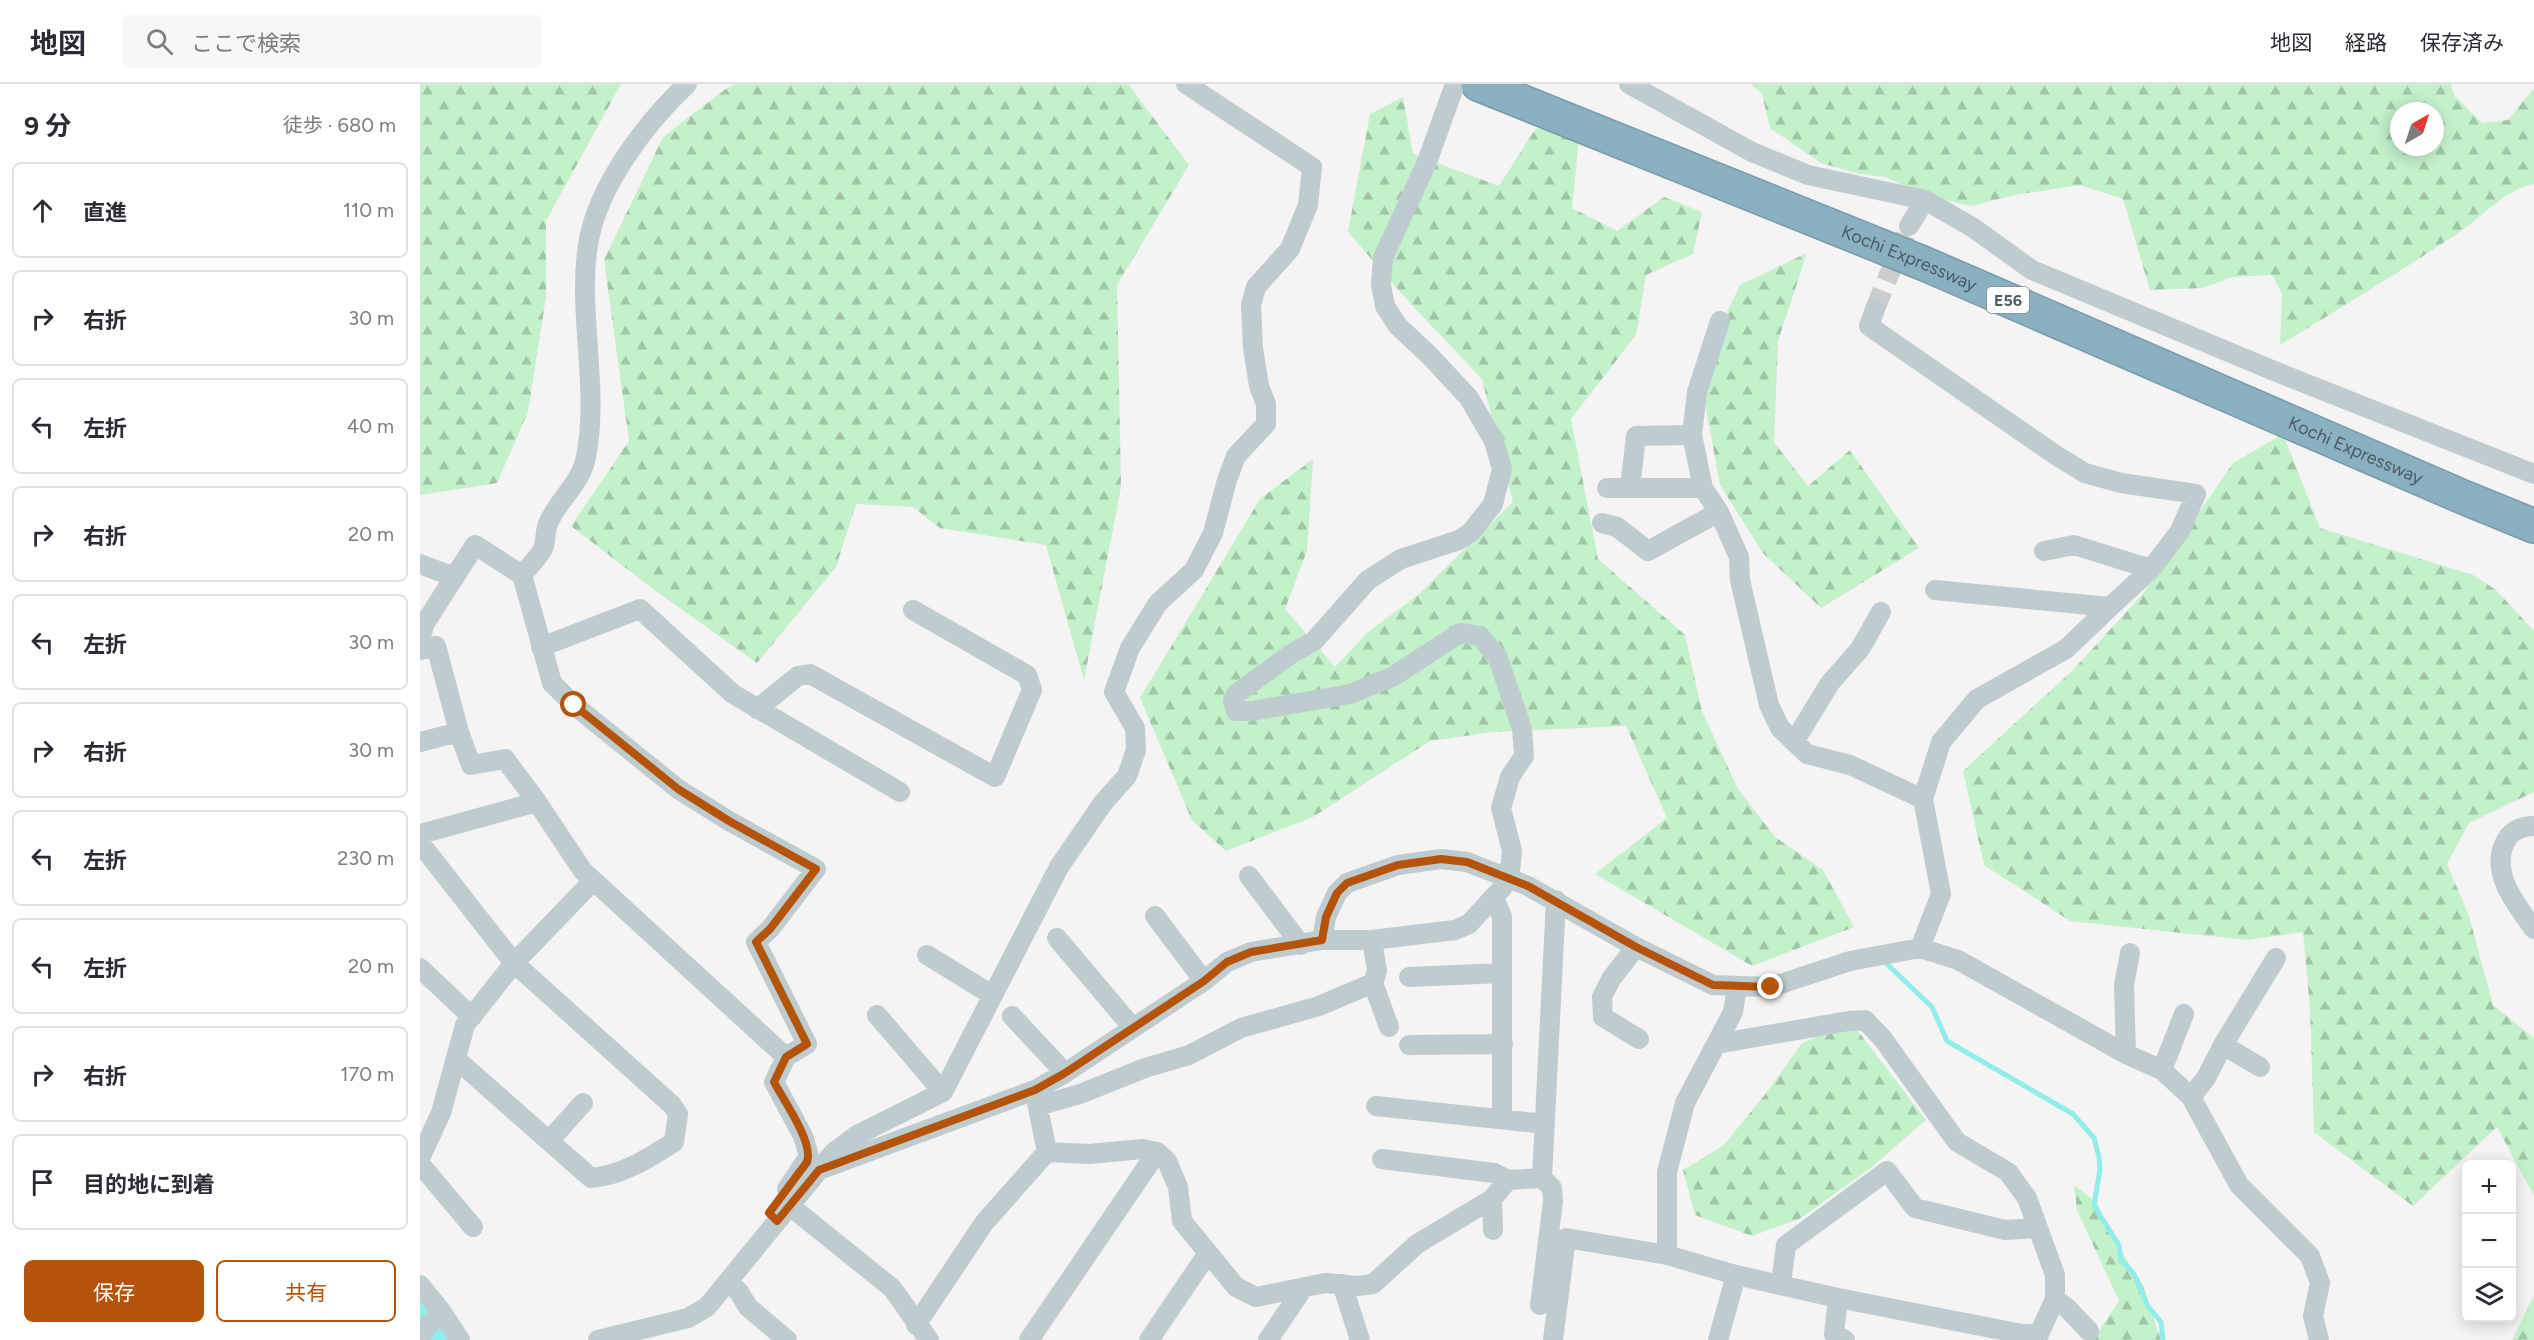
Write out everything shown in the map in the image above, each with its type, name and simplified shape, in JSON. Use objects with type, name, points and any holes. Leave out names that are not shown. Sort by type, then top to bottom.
[{"type":"highway","name":"Kochi Expressway","points":[[1478,84],[1925,264],[2534,526]]},
{"type":"highway","name":"Kochi Expressway","points":[[1517,84],[1964,263],[2534,507]]},
{"type":"street","points":[[522,575],[544,548],[548,523],[581,475],[586,457],[591,400],[586,279],[589,240],[600,202],[622,161],[676,94],[687,84]]},
{"type":"street","points":[[598,1340],[688,1318],[707,1307],[833,1154],[857,1135],[943,1092],[1059,867],[1103,803],[1127,776],[1136,750],[1135,728],[1114,692],[1131,648],[1158,603],[1194,570],[1213,533],[1236,456],[1266,424],[1266,404],[1259,386],[1253,348],[1251,305],[1256,286],[1290,249],[1308,205],[1312,167],[1186,84]]},
{"type":"street","points":[[1455,84],[1427,162],[1383,258],[1381,285],[1385,306],[1398,326],[1469,398],[1494,441],[1502,469],[1493,504],[1471,532],[1459,540],[1401,559],[1368,580],[1314,640],[1245,687],[1236,694],[1233,701],[1236,711],[1252,711],[1350,694],[1392,677],[1460,633],[1480,636],[1498,658],[1522,729],[1524,756],[1509,777],[1501,808],[1512,851],[1502,886],[1502,1120]]},
{"type":"street","points":[[1629,84],[1752,152],[1808,175],[1924,200],[1972,227],[2032,270],[2279,373],[2534,474]]},
{"type":"street","points":[[1909,226],[1924,200]]},
{"type":"street","points":[[1875,309],[1869,326],[2076,467],[2121,483],[2196,494],[2180,531],[2151,569],[2066,649],[1977,699],[1941,742],[1923,799],[1941,894],[1920,948]]},
{"type":"street","points":[[1720,321],[1697,392],[1692,435],[1704,488],[1719,512],[1739,556],[1740,580],[1769,705],[1780,728],[1808,754],[1850,765],[1923,799]]},
{"type":"street","points":[[1630,488],[1635,436],[1692,435]]},
{"type":"street","points":[[1606,488],[1704,488]]},
{"type":"street","points":[[1602,523],[1617,527],[1648,551],[1719,512]]},
{"type":"street","points":[[420,639],[426,623],[475,545],[522,575],[552,683],[582,712],[678,789],[729,821],[816,869],[770,929],[756,942],[807,1044],[786,1057],[774,1082],[803,1136],[809,1156],[807,1162],[769,1213],[783,1213],[892,1288],[922,1333],[984,1223],[1047,1152]]},
{"type":"street","points":[[2044,551],[2074,545],[2151,569]]},
{"type":"street","points":[[420,564],[455,577]]},
{"type":"street","points":[[1935,590],[2110,608]]},
{"type":"street","points":[[541,647],[640,609],[733,694],[900,792]]},
{"type":"street","points":[[758,709],[798,676],[810,674],[995,777],[1032,690],[1027,675],[913,610]]},
{"type":"street","points":[[1794,742],[1824,692],[1860,649],[1881,612]]},
{"type":"street","points":[[420,650],[436,646],[459,732],[471,765],[505,759],[583,871],[786,1057]]},
{"type":"street","points":[[420,742],[459,732]]},
{"type":"street","points":[[420,834],[537,802]]},
{"type":"street","points":[[2534,826],[2524,826],[2512,833],[2501,851],[2503,878],[2509,894],[2534,929]]},
{"type":"street","points":[[420,843],[513,963],[672,1105],[678,1114],[674,1142],[641,1162],[599,1178],[591,1178],[456,1059]]},
{"type":"street","points":[[1322,940],[1326,917],[1337,893],[1347,883],[1398,865],[1441,859],[1467,862],[1528,886],[1636,947],[1713,985],[1771,987],[1850,961],[1920,948],[1959,960],[2126,1054],[2162,1070],[2191,1097],[2239,1185],[2310,1256],[2320,1283],[2313,1317],[2319,1340]]},
{"type":"street","points":[[1249,876],[1301,945]]},
{"type":"street","points":[[420,1158],[441,1113],[465,1025],[513,963],[593,880]]},
{"type":"street","points":[[1036,1098],[1065,1073],[1204,981],[1227,962],[1251,952],[1322,940],[1372,940],[1455,930],[1469,924],[1502,886]]},
{"type":"street","points":[[1540,1305],[1553,1201],[1552,1188],[1542,1178],[1556,900]]},
{"type":"street","points":[[1155,916],[1204,981]]},
{"type":"street","points":[[1057,938],[1133,1028]]},
{"type":"street","points":[[1372,940],[1377,971],[1373,983],[1389,1027]]},
{"type":"street","points":[[1636,947],[1611,979],[1602,997],[1603,1017],[1639,1039]]},
{"type":"street","points":[[2126,1054],[2124,985],[2130,953]]},
{"type":"street","points":[[927,955],[992,995]]},
{"type":"street","points":[[2191,1097],[2206,1078],[2223,1045],[2276,958]]},
{"type":"street","points":[[420,968],[472,1017]]},
{"type":"street","points":[[1409,977],[1502,973]]},
{"type":"street","points":[[819,1170],[1036,1098],[1080,1094],[1144,1068],[1189,1055],[1241,1028],[1319,1006],[1373,983]]},
{"type":"street","points":[[1667,1255],[1667,1172],[1685,1103],[1733,1012],[1737,987]]},
{"type":"street","points":[[2162,1070],[2184,1014]]},
{"type":"street","points":[[877,1015],[943,1092]]},
{"type":"street","points":[[1012,1016],[1065,1073]]},
{"type":"street","points":[[1558,1339],[1566,1238],[1667,1255],[1736,1275],[1838,1298],[2040,1337],[2055,1299],[2055,1275],[2027,1198],[2008,1172],[1957,1142],[1883,1039],[1864,1020],[1716,1044]]},
{"type":"street","points":[[1409,1045],[1503,1044]]},
{"type":"street","points":[[2223,1045],[2260,1067]]},
{"type":"street","points":[[1036,1098],[1047,1152]]},
{"type":"street","points":[[549,1142],[583,1103]]},
{"type":"street","points":[[1376,1106],[1545,1124]]},
{"type":"street","points":[[1047,1152],[1089,1154],[1143,1149],[1157,1152],[1167,1161],[1178,1187],[1182,1221],[1236,1287],[1256,1297],[1325,1283],[1358,1286],[1373,1284],[1417,1244],[1492,1199],[1508,1180]]},
{"type":"street","points":[[1029,1340],[1157,1152]]},
{"type":"street","points":[[1382,1159],[1494,1173],[1508,1180],[1542,1178]]},
{"type":"street","points":[[420,1164],[473,1227]]},
{"type":"street","points":[[1781,1284],[1786,1245],[1887,1171],[1916,1208],[2004,1230],[2038,1228]]},
{"type":"street","points":[[1492,1199],[1493,1230]]},
{"type":"street","points":[[1149,1340],[1208,1253]]},
{"type":"street","points":[[1718,1340],[1736,1275]]},
{"type":"street","points":[[729,1282],[739,1292],[748,1307],[787,1340]]},
{"type":"street","points":[[1342,1284],[1360,1340]]},
{"type":"street","points":[[420,1286],[441,1311],[460,1340]]},
{"type":"street","points":[[1268,1340],[1304,1287]]},
{"type":"street","points":[[1836,1338],[1838,1298]]},
{"type":"street","points":[[2055,1299],[2089,1331]]},
{"type":"street","points":[[420,1336],[441,1311]]},
{"type":"green space","points":[[420,84],[621,84],[546,221],[546,297],[528,412],[497,483],[420,495]]},
{"type":"green space","points":[[736,84],[1128,84],[1189,165],[1117,285],[1121,487],[1084,680],[1046,545],[940,528],[913,507],[856,504],[836,567],[757,663],[657,592],[571,526],[629,441],[604,260],[663,137],[727,88]]},
{"type":"green space","points":[[1751,84],[2451,84],[2454,95],[2482,123],[2508,120],[2534,88],[2534,184],[2504,197],[2467,227],[2280,345],[2282,294],[2272,275],[2232,277],[2203,288],[2150,290],[2123,199],[2080,185],[2015,195],[1971,206],[1919,194],[1886,177],[1859,174],[1821,163],[1770,128],[1762,94]]},
{"type":"green space","points":[[1403,97],[1413,154],[1499,186],[1536,128],[1579,138],[1572,208],[1617,231],[1664,197],[1702,212],[1693,254],[1646,275],[1636,335],[1571,419],[1598,559],[1685,635],[1702,711],[1738,789],[1775,837],[1823,870],[1854,927],[1752,966],[1595,874],[1667,818],[1626,726],[1493,732],[1430,741],[1313,817],[1226,851],[1192,820],[1140,698],[1260,499],[1313,459],[1307,551],[1285,609],[1335,667],[1368,632],[1418,595],[1513,502],[1482,379],[1410,303],[1348,232],[1370,114]]},
{"type":"green space","points":[[1807,253],[1778,341],[1774,442],[1808,486],[1850,450],[1919,548],[1821,608],[1763,553],[1720,485],[1699,371],[1740,285]]},
{"type":"green space","points":[[2283,434],[2320,528],[2473,575],[2496,590],[2534,631],[2534,792],[2469,823],[2447,864],[2469,916],[2493,1005],[2534,1038],[2534,1196],[2497,1127],[2413,1206],[2314,1132],[2310,1008],[2303,932],[2247,940],[2070,921],[1984,865],[1963,771],[2072,671],[2142,595],[2233,463]]},
{"type":"green space","points":[[1851,1022],[1926,1120],[1872,1167],[1801,1218],[1752,1236],[1695,1215],[1683,1170],[1723,1146],[1767,1092],[1802,1043]]},
{"type":"green space","points":[[2074,1185],[2098,1204],[2113,1239],[2142,1283],[2161,1340],[2083,1340],[2096,1335],[2119,1301],[2077,1210]]},
{"type":"green space","points":[[2534,1295],[2534,1340],[2512,1340]]},
{"type":"waterway","points":[[1886,963],[1932,1007],[1947,1041],[2073,1114],[2094,1138],[2100,1169],[2094,1206],[2119,1245],[2121,1260],[2134,1274],[2148,1306],[2161,1322],[2163,1340]]},
{"type":"waterway","points":[[420,1306],[442,1340]]},
{"type":"tunnel","points":[[1875,309],[1909,226]]},
{"type":"route","points":[[574,705],[678,789],[729,821],[816,869],[770,929],[756,942],[807,1044],[786,1057],[774,1082],[803,1136],[809,1156],[807,1162],[769,1213],[777,1221],[819,1170],[1035,1090],[1065,1073],[1204,981],[1227,962],[1251,952],[1322,940],[1326,917],[1337,893],[1347,883],[1398,865],[1441,859],[1467,862],[1528,886],[1636,947],[1713,985],[1771,987]]}]
